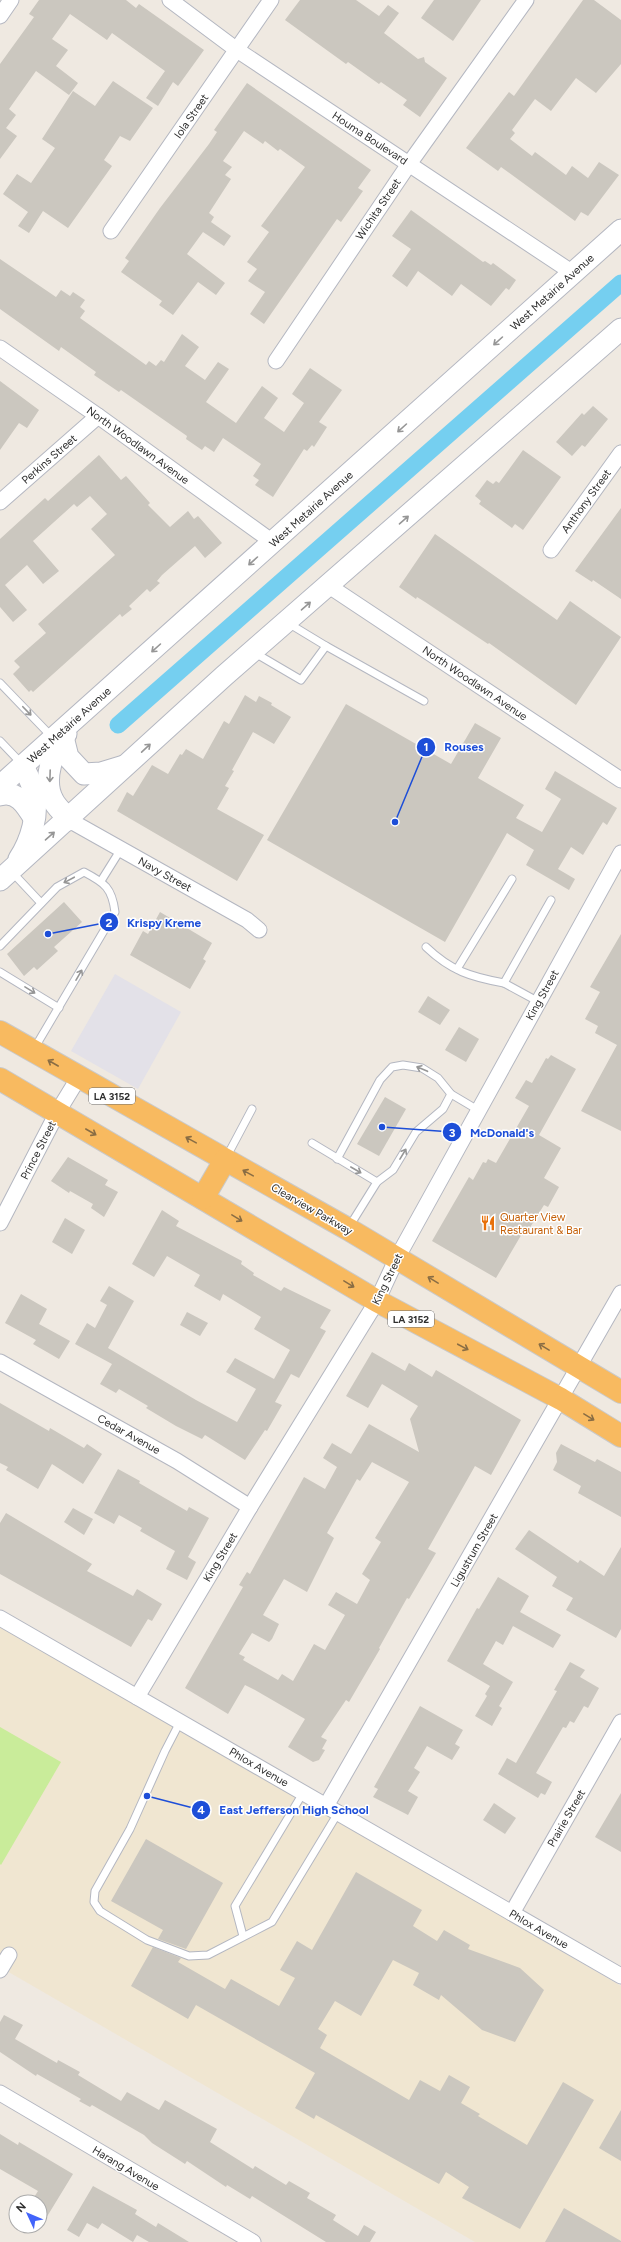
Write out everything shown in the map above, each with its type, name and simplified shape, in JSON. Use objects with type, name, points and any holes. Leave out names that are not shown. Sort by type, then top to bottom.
[{"type":"highway","name":"Clearview Parkway","points":[[0,1032],[348,1229],[621,1392]]},
{"type":"highway","name":"LA 3152","points":[[0,1079],[377,1301],[561,1400],[621,1436]]},
{"type":"highway","points":[[203,1198],[225,1160]]},
{"type":"main road","name":"West Metairie Avenue","points":[[0,786],[58,738],[78,717],[621,231]]},
{"type":"main road","points":[[5,876],[69,820],[253,652],[621,329]]},
{"type":"main road","points":[[58,738],[68,757],[84,774],[101,773],[129,765]]},
{"type":"main road","points":[[58,738],[48,776],[52,799],[69,820]]},
{"type":"main road","points":[[5,876],[23,853],[33,829],[34,792],[23,766]]},
{"type":"main road","points":[[0,795],[14,795],[25,803],[34,818]]},
{"type":"street","points":[[0,16],[12,0]]},
{"type":"street","name":"Houma Boulevard","points":[[170,0],[237,50],[573,273]]},
{"type":"street","name":"Iola Street","points":[[111,231],[271,0]]},
{"type":"street","name":"Wichita Street","points":[[276,361],[409,164],[526,0]]},
{"type":"street","name":"North Woodlawn Avenue","points":[[0,348],[98,416],[274,543]]},
{"type":"street","name":"Perkins Street","points":[[0,502],[98,416]]},
{"type":"street","name":"Anthony Street","points":[[551,550],[621,453]]},
{"type":"street","name":"North Woodlawn Avenue","points":[[329,586],[621,780]]},
{"type":"street","name":"Navy Street","points":[[69,820],[247,920],[259,930]]},
{"type":"street","name":"King Street","points":[[138,1697],[250,1507],[377,1301],[397,1258],[621,853]]},
{"type":"street","name":"Prince Street","points":[[0,1223],[58,1113],[79,1077]]},
{"type":"street","name":"Ligustrum Street","points":[[332,1809],[578,1367],[621,1293]]},
{"type":"street","name":"Cedar Avenue","points":[[2,1363],[177,1461],[250,1507]]},
{"type":"street","name":"Phlox Avenue","points":[[0,1618],[621,1976]]},
{"type":"street","name":"Prairie Street","points":[[512,1913],[621,1722]]},
{"type":"street","points":[[0,1970],[9,1955]]},
{"type":"street","name":"Harang Avenue","points":[[0,2093],[253,2242]]},
{"type":"lane","points":[[287,622],[326,646],[424,701]]},
{"type":"lane","points":[[253,652],[301,680],[326,646]]},
{"type":"lane","points":[[0,683],[58,738]]},
{"type":"lane","points":[[0,741],[23,766]]},
{"type":"lane","points":[[102,881],[121,849]]},
{"type":"lane","points":[[0,946],[57,887],[84,872],[102,881],[113,895],[115,912],[33,1051]]},
{"type":"lane","points":[[5,876],[41,903]]},
{"type":"lane","points":[[457,969],[512,879]]},
{"type":"lane","points":[[504,983],[551,900]]},
{"type":"lane","points":[[426,947],[441,962],[474,977],[504,983],[539,1002]]},
{"type":"lane","points":[[0,972],[59,1008]]},
{"type":"lane","points":[[337,1159],[380,1080],[392,1067],[403,1065],[422,1068],[438,1078],[451,1094],[478,1110]]},
{"type":"lane","points":[[348,1229],[377,1182],[393,1170],[416,1132],[443,1109],[451,1094]]},
{"type":"lane","points":[[225,1160],[252,1109]]},
{"type":"lane","points":[[312,1143],[377,1182]]},
{"type":"lane","points":[[180,1722],[165,1751],[130,1829],[95,1891],[94,1902],[100,1910],[147,1940],[189,1956],[208,1954],[272,1922],[332,1809]]},
{"type":"lane","points":[[243,1936],[235,1906],[303,1793]]},
{"type":"shaded area","points":[[115,974],[181,1012],[138,1089],[71,1051]]},
{"type":"shaded area","points":[[0,1625],[621,1986],[621,2242],[475,2242],[0,1967]]},
{"type":"green space","points":[[0,1727],[61,1762],[1,1865],[0,1864]]},
{"type":"building","points":[[39,0],[126,0],[136,8],[139,4],[204,50],[178,86],[173,82],[158,106],[146,98],[165,71],[112,33],[107,40],[70,14],[52,39],[68,50],[56,66],[78,83],[69,95],[36,71],[9,109],[16,115],[6,128],[17,136],[0,159],[0,64],[34,17],[29,14]]},
{"type":"building","points":[[300,0],[356,0],[379,16],[388,5],[399,13],[384,33],[418,59],[424,57],[425,62],[447,78],[420,117],[403,105],[407,100],[381,82],[379,84],[348,62],[346,64],[285,20]]},
{"type":"building","points":[[434,0],[481,0],[453,41],[421,18]]},
{"type":"building","points":[[583,0],[594,0],[621,20],[621,64],[596,93],[576,78],[551,111],[535,99],[512,130],[515,133],[510,139],[532,156],[535,152],[566,175],[572,166],[588,178],[599,162],[619,175],[588,216],[581,212],[575,221],[501,167],[498,171],[466,148],[509,92],[514,96]]},
{"type":"building","points":[[113,81],[153,108],[130,141],[120,136],[104,160],[112,166],[68,228],[43,211],[29,233],[18,226],[28,212],[3,194],[17,174],[31,183],[55,148],[42,139],[73,91],[95,106]]},
{"type":"building","points":[[247,83],[371,170],[358,188],[363,191],[341,222],[337,219],[264,324],[250,314],[265,292],[248,281],[257,269],[247,262],[269,232],[261,226],[305,167],[280,149],[278,151],[265,141],[263,144],[244,131],[223,161],[232,167],[225,175],[231,179],[209,213],[214,217],[211,222],[231,236],[224,246],[203,232],[187,254],[225,283],[216,295],[198,282],[173,315],[159,305],[162,301],[121,272],[129,261],[125,258],[160,208],[209,144],[217,132],[214,130]]},
{"type":"building","points":[[411,210],[483,262],[485,261],[491,265],[493,263],[516,280],[509,290],[506,288],[491,306],[461,284],[452,296],[418,271],[407,287],[392,276],[411,249],[392,236]]},
{"type":"building","points":[[0,259],[56,297],[61,290],[70,296],[73,292],[85,300],[80,307],[85,311],[80,318],[146,365],[149,361],[156,366],[161,360],[164,362],[182,334],[199,347],[185,366],[205,380],[218,362],[229,369],[206,402],[236,423],[262,386],[278,398],[264,418],[284,432],[304,403],[292,394],[310,368],[342,390],[319,422],[327,427],[314,447],[312,445],[307,451],[304,449],[273,497],[255,485],[259,480],[253,476],[261,464],[223,438],[214,452],[205,446],[202,450],[186,439],[187,436],[121,390],[119,392],[94,375],[96,372],[61,347],[59,351],[0,309]]},
{"type":"building","points":[[0,381],[39,410],[27,428],[19,423],[0,450]]},
{"type":"building","points":[[593,406],[608,419],[585,447],[582,445],[572,456],[556,442],[582,413],[584,415]]},
{"type":"building","points":[[523,450],[561,477],[523,530],[515,524],[512,528],[479,504],[481,501],[475,496],[487,480],[493,484],[496,481],[499,483]]},
{"type":"building","points":[[99,455],[121,480],[126,476],[150,503],[148,505],[170,527],[188,511],[194,519],[198,516],[222,543],[205,558],[195,546],[162,575],[157,581],[160,583],[150,592],[147,589],[129,606],[132,609],[122,617],[120,614],[33,692],[31,690],[29,692],[13,674],[20,667],[14,661],[46,633],[38,624],[115,555],[91,529],[107,514],[90,496],[77,507],[74,504],[33,541],[59,571],[43,584],[27,565],[5,585],[27,610],[13,622],[0,607],[0,539],[45,498],[48,501]]},
{"type":"building","points":[[621,508],[621,599],[593,580],[592,582],[575,571]]},
{"type":"building","points":[[435,534],[557,620],[570,601],[621,637],[576,705],[489,643],[488,644],[425,602],[417,597],[416,599],[399,587]]},
{"type":"building","points":[[245,695],[256,702],[259,696],[272,703],[271,705],[291,717],[274,744],[253,732],[232,770],[234,771],[225,786],[229,788],[217,809],[264,835],[237,881],[117,811],[127,792],[133,796],[152,765],[168,774],[180,754],[182,755],[186,749],[203,759],[224,721],[229,724]]},
{"type":"building","points":[[346,704],[451,764],[475,723],[501,738],[478,778],[524,805],[516,818],[542,832],[561,799],[545,789],[555,771],[617,808],[607,825],[603,822],[583,855],[571,847],[558,869],[575,879],[569,890],[526,865],[534,850],[507,833],[445,942],[267,840]]},
{"type":"building","points":[[64,902],[82,922],[54,947],[58,951],[37,970],[34,967],[24,976],[7,954]]},
{"type":"building","points":[[160,912],[212,943],[203,959],[206,961],[190,989],[130,955],[143,931],[148,934]]},
{"type":"building","points":[[621,934],[621,1131],[581,1111],[617,1045],[595,1033],[598,1026],[585,1019],[600,992],[590,987]]},
{"type":"building","points":[[428,996],[450,1010],[440,1025],[418,1012]]},
{"type":"building","points":[[459,1027],[479,1039],[466,1062],[445,1050]]},
{"type":"building","points":[[551,1055],[576,1069],[539,1135],[561,1148],[544,1178],[559,1187],[548,1207],[544,1205],[526,1234],[523,1232],[496,1278],[432,1241],[469,1177],[473,1180],[483,1162],[486,1163],[488,1159],[496,1163],[529,1106],[515,1098],[526,1080],[532,1083],[546,1058],[548,1059]]},
{"type":"building","points":[[385,1097],[406,1109],[379,1156],[357,1144]]},
{"type":"building","points":[[68,1157],[108,1180],[105,1185],[118,1192],[104,1217],[91,1208],[93,1204],[70,1191],[69,1193],[51,1181]]},
{"type":"building","points":[[162,1210],[179,1221],[176,1226],[242,1261],[241,1264],[254,1273],[253,1275],[281,1291],[284,1287],[331,1310],[320,1328],[326,1331],[299,1378],[291,1374],[275,1402],[282,1405],[267,1431],[265,1430],[245,1460],[205,1435],[202,1439],[176,1426],[146,1408],[148,1406],[119,1389],[116,1393],[100,1384],[112,1364],[75,1344],[87,1323],[95,1328],[107,1305],[100,1301],[109,1286],[134,1301],[108,1348],[196,1400],[237,1422],[256,1389],[226,1372],[235,1358],[274,1379],[290,1350],[254,1329],[261,1317],[223,1294],[220,1301],[194,1286],[200,1275],[167,1256],[154,1277],[132,1264]]},
{"type":"building","points":[[65,1218],[85,1230],[72,1254],[52,1242]]},
{"type":"building","points":[[21,1294],[47,1309],[39,1324],[70,1341],[59,1359],[33,1344],[36,1340],[5,1323]]},
{"type":"building","points":[[187,1312],[208,1323],[200,1336],[180,1325]]},
{"type":"building","points":[[372,1352],[405,1371],[409,1363],[432,1377],[436,1370],[521,1420],[491,1475],[475,1466],[428,1549],[436,1553],[409,1599],[407,1598],[379,1648],[380,1649],[349,1702],[346,1700],[321,1737],[327,1740],[322,1749],[325,1750],[319,1760],[313,1762],[288,1747],[305,1719],[255,1690],[245,1685],[228,1714],[185,1688],[243,1587],[239,1585],[247,1572],[250,1574],[304,1477],[325,1489],[337,1467],[323,1458],[332,1443],[351,1454],[369,1424],[419,1452],[410,1419],[418,1406],[382,1384],[368,1408],[346,1396]],"holes":[[[372,1462],[409,1482],[375,1538],[381,1542],[362,1574],[370,1580],[357,1604],[336,1592],[328,1605],[345,1615],[325,1650],[314,1644],[293,1681],[282,1674],[278,1680],[243,1660],[245,1657],[239,1654],[252,1633],[269,1642],[272,1639],[279,1624],[263,1615],[284,1579],[307,1592],[334,1538],[327,1533],[357,1479],[360,1481]]]},
{"type":"building","points":[[0,1403],[49,1431],[50,1428],[84,1448],[87,1444],[102,1454],[83,1484],[52,1464],[38,1489],[6,1470],[8,1467],[0,1463]]},
{"type":"building","points":[[561,1444],[595,1462],[597,1459],[621,1472],[621,1517],[578,1493],[581,1486],[553,1470],[557,1462],[556,1453]]},
{"type":"building","points":[[118,1469],[187,1511],[189,1507],[209,1518],[188,1557],[196,1562],[187,1580],[166,1569],[175,1551],[140,1531],[142,1528],[119,1515],[114,1524],[94,1513]]},
{"type":"building","points":[[73,1508],[93,1519],[84,1535],[64,1522]]},
{"type":"building","points":[[6,1513],[92,1564],[87,1571],[133,1596],[137,1589],[162,1604],[152,1621],[148,1619],[131,1647],[0,1574],[0,1523]]},
{"type":"building","points":[[529,1530],[578,1563],[580,1560],[604,1576],[621,1547],[621,1629],[616,1638],[566,1610],[573,1598],[552,1586],[557,1577],[515,1549]]},
{"type":"building","points":[[498,1577],[529,1596],[520,1612],[561,1635],[553,1648],[513,1626],[503,1645],[496,1641],[483,1664],[513,1682],[499,1706],[502,1708],[492,1726],[475,1716],[487,1696],[485,1694],[490,1686],[447,1661],[477,1608],[479,1609]]},
{"type":"building","points":[[570,1662],[585,1670],[580,1677],[599,1688],[588,1708],[584,1706],[574,1723],[570,1721],[566,1728],[563,1727],[536,1773],[552,1782],[545,1795],[541,1793],[538,1798],[498,1774],[507,1758],[516,1763],[557,1691],[554,1690]]},
{"type":"building","points":[[420,1706],[463,1730],[455,1744],[460,1747],[452,1760],[427,1746],[414,1768],[420,1772],[408,1791],[418,1797],[408,1815],[373,1797],[378,1789],[374,1787]]},
{"type":"building","points":[[621,1793],[621,1852],[595,1837]]},
{"type":"building","points":[[494,1803],[516,1818],[505,1834],[483,1820]]},
{"type":"building","points":[[146,1839],[223,1883],[186,1949],[158,1939],[163,1930],[111,1901]]},
{"type":"building","points":[[356,1872],[422,1910],[413,1926],[437,1941],[444,1930],[470,1945],[468,1949],[520,1968],[544,1990],[515,2042],[482,2030],[441,1995],[439,2000],[413,1985],[419,1973],[393,1960],[361,2016],[335,2001],[318,2029],[327,2035],[320,2048],[409,2100],[420,2080],[440,2091],[449,2075],[470,2087],[461,2103],[480,2114],[478,2116],[527,2145],[563,2082],[594,2100],[520,2229],[462,2198],[469,2187],[446,2172],[439,2184],[316,2115],[314,2119],[295,2108],[315,2073],[196,2005],[188,2019],[131,1986],[153,1947],[181,1958],[178,1962],[225,1989],[231,1979],[279,2006],[295,1978],[280,1970],[297,1941],[312,1950]]},
{"type":"building","points":[[4,2015],[23,2025],[15,2039],[57,2063],[58,2060],[80,2072],[78,2075],[121,2101],[127,2092],[159,2110],[165,2100],[217,2129],[210,2142],[253,2169],[255,2166],[286,2185],[289,2181],[310,2193],[307,2198],[336,2215],[333,2220],[358,2236],[364,2225],[376,2232],[370,2242],[326,2242],[252,2196],[250,2199],[227,2185],[226,2187],[187,2161],[185,2164],[152,2143],[144,2135],[92,2105],[90,2107],[79,2101],[81,2099],[37,2074],[36,2076],[0,2052],[0,2022]]},
{"type":"building","points":[[621,2110],[621,2161],[599,2148]]},
{"type":"building","points":[[0,2134],[18,2145],[19,2142],[73,2174],[48,2215],[48,2194],[36,2194],[38,2191],[0,2169]]},
{"type":"building","points":[[93,2186],[137,2210],[135,2214],[156,2227],[158,2223],[189,2242],[149,2242],[137,2235],[133,2242],[102,2223],[98,2229],[87,2223],[79,2237],[67,2230]]},
{"type":"building","points":[[564,2208],[621,2241],[621,2242],[545,2242]]},
{"type":"waterway","points":[[118,725],[621,283]]},
{"type":"place","name":"Rouses","points":[[395,822]]},
{"type":"place","name":"Krispy Kreme","points":[[48,934]]},
{"type":"place","name":"McDonald's","points":[[382,1127]]},
{"type":"place","name":"Quarter View Restaurant & Bar","points":[[488,1223]]},
{"type":"place","name":"East Jefferson High School","points":[[147,1796]]}]
